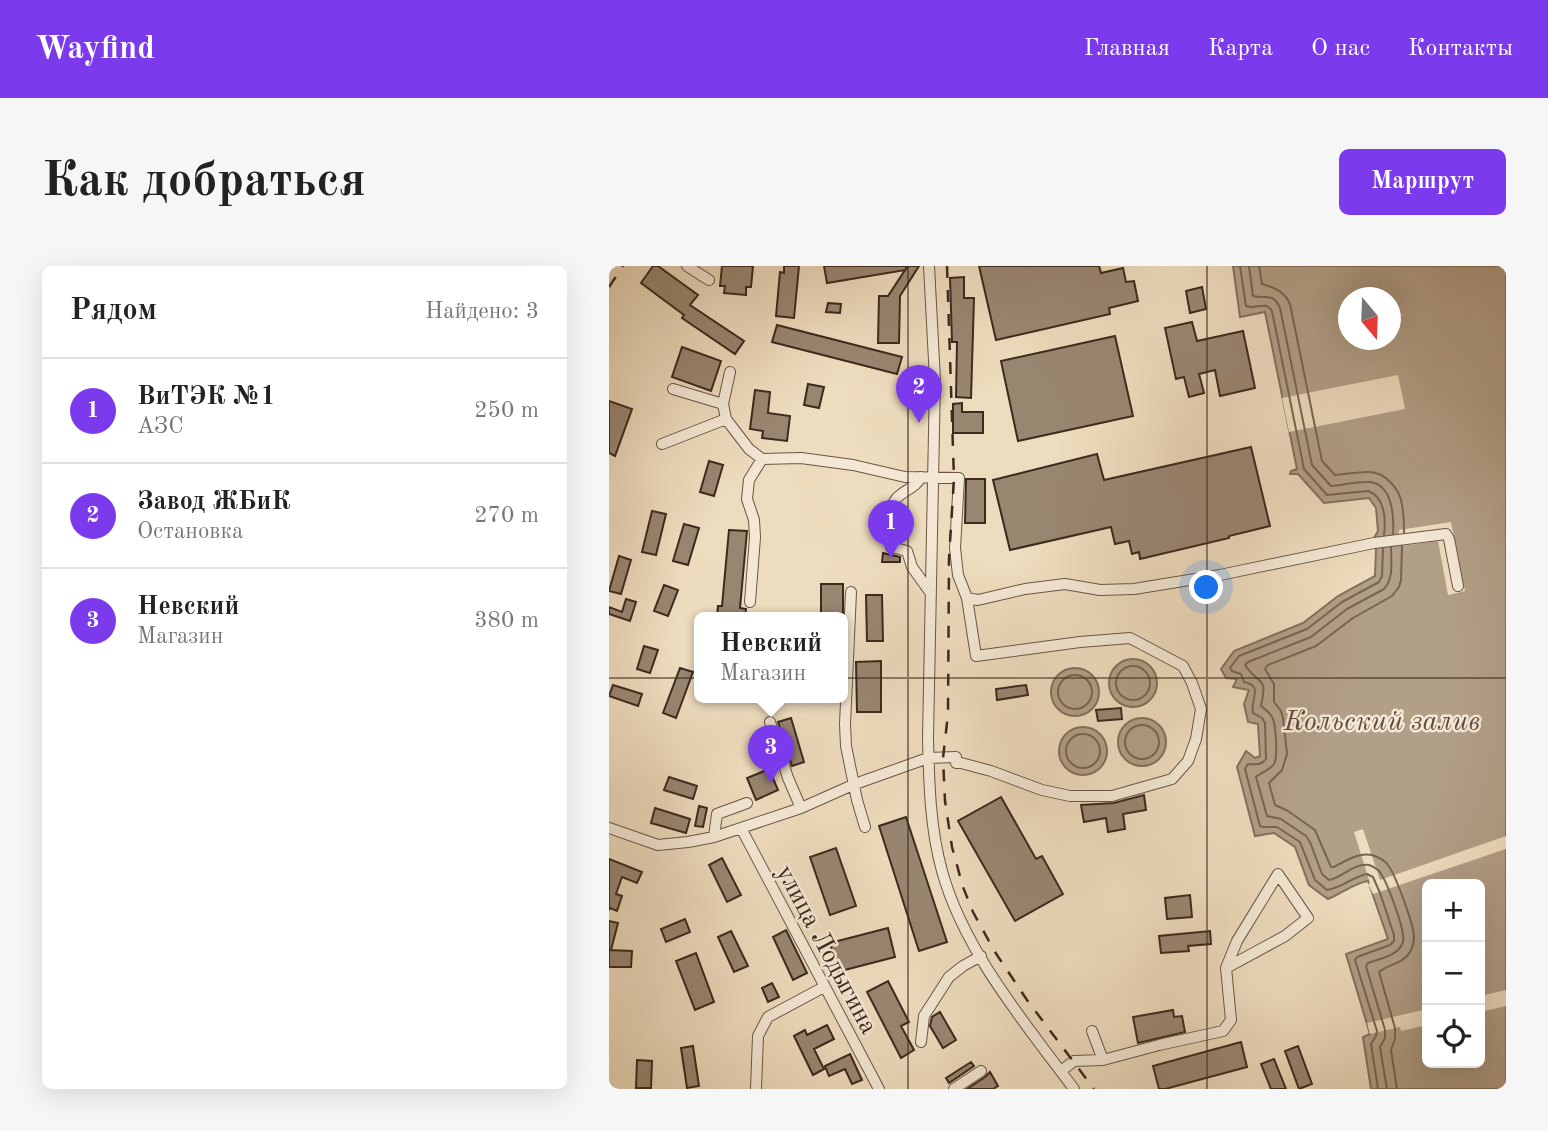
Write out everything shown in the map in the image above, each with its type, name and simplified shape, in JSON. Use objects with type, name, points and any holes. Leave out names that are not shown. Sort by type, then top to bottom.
[{"type":"street","points":[[687,266],[709,279]]},
{"type":"street","points":[[929,266],[935,380],[928,705],[928,758],[933,825],[941,868],[951,899],[981,956],[1001,990],[1074,1089]]},
{"type":"street","points":[[609,828],[658,845],[714,837],[801,808],[855,784],[928,758],[956,760],[1042,790],[1070,796],[1112,796],[1172,779],[1188,761],[1196,739],[1201,709],[1183,666],[1130,638],[976,656],[967,598],[958,575],[955,548],[959,478],[905,477],[853,465],[800,458],[762,459],[749,449],[726,419],[723,404],[730,372]]},
{"type":"street","points":[[673,389],[723,404]]},
{"type":"street","points":[[662,444],[726,419]]},
{"type":"street","points":[[750,602],[755,537],[754,520],[747,499],[749,480],[762,459]]},
{"type":"street","points":[[921,477],[912,488],[897,497],[890,512],[891,547],[907,551],[912,567],[930,592]]},
{"type":"street","points":[[967,598],[978,600],[1025,589],[1065,584],[1100,590],[1134,589],[1220,575],[1374,543],[1446,534],[1458,586]]},
{"type":"street","points":[[848,658],[851,592]]},
{"type":"street","points":[[846,703],[846,746],[865,827]]},
{"type":"street","points":[[770,722],[801,808]]},
{"type":"street","points":[[714,837],[717,814],[747,803]]},
{"type":"street","name":"улица Лодыгина","points":[[741,828],[879,1089]]},
{"type":"street","points":[[1061,1071],[1074,1061],[1103,1060],[1223,1031],[1231,1020],[1226,968],[1237,941],[1278,874],[1308,918],[1285,936],[1226,968]]},
{"type":"street","points":[[921,1042],[924,1016],[949,977],[981,956]]},
{"type":"street","points":[[756,1089],[758,1037],[768,1017],[824,987]]},
{"type":"street","points":[[1092,1031],[1103,1060]]},
{"type":"street","points":[[954,1089],[981,1071]]},
{"type":"water","name":"Кольский залив","points":[[1233,266],[1506,266],[1506,1089],[1371,1089],[1363,1037],[1370,1034],[1346,954],[1388,939],[1368,881],[1328,899],[1309,885],[1295,847],[1274,833],[1255,836],[1237,767],[1246,751],[1255,758],[1260,756],[1258,724],[1248,722],[1244,704],[1249,690],[1233,687],[1237,679],[1226,678],[1221,669],[1234,651],[1303,623],[1338,596],[1375,576],[1374,538],[1378,531],[1376,508],[1369,498],[1324,503],[1298,474],[1290,474],[1297,469],[1265,312],[1240,317]]},
{"type":"water","points":[[1133,659],[1150,666],[1157,683],[1150,700],[1133,707],[1116,700],[1109,683],[1116,666]]},
{"type":"water","points":[[1075,668],[1092,675],[1099,692],[1092,709],[1075,716],[1058,709],[1051,692],[1058,675]]},
{"type":"water","points":[[1142,718],[1159,725],[1166,742],[1159,759],[1142,766],[1125,759],[1118,742],[1125,725]]},
{"type":"water","points":[[1083,727],[1100,734],[1107,751],[1100,768],[1083,775],[1066,768],[1059,751],[1066,734]]},
{"type":"pier","points":[[1398,375],[1405,409],[1289,432],[1282,398]]},
{"type":"pier","points":[[1451,522],[1465,591],[1448,595],[1438,541],[1402,546],[1401,543],[1376,548],[1374,538],[1399,534],[1399,530]]},
{"type":"pier","points":[[1363,829],[1380,880],[1506,836],[1506,849],[1373,894],[1354,832]]},
{"type":"pier","points":[[1506,990],[1506,1006],[1485,1011],[1485,995]]},
{"type":"pier","points":[[1422,1010],[1422,1026],[1401,1031],[1400,1027],[1370,1034],[1367,1023]]},
{"type":"building","points":[[653,266],[658,266],[698,295],[690,305],[744,341],[735,354],[682,318],[684,315],[641,283]]},
{"type":"building","points":[[722,266],[753,266],[751,287],[746,287],[746,295],[724,293],[725,286],[720,286]]},
{"type":"building","points":[[784,266],[799,266],[794,318],[776,316],[780,272],[784,273]]},
{"type":"building","points":[[824,266],[906,266],[906,269],[908,266],[919,266],[900,296],[899,343],[878,343],[879,296],[888,296],[905,270],[827,283]]},
{"type":"building","points":[[979,266],[1099,266],[1101,273],[1123,268],[1126,282],[1134,281],[1138,301],[1109,308],[1110,314],[996,340]]},
{"type":"building","points":[[964,277],[964,298],[974,298],[971,398],[956,397],[957,342],[952,342],[950,278]]},
{"type":"building","points":[[1202,287],[1206,309],[1190,313],[1186,291]]},
{"type":"building","points":[[828,303],[841,304],[840,313],[826,312]]},
{"type":"building","points":[[1192,322],[1197,341],[1243,331],[1255,388],[1220,396],[1215,370],[1199,374],[1204,393],[1189,397],[1184,377],[1176,379],[1165,328]]},
{"type":"building","points":[[777,325],[902,357],[897,374],[772,342]]},
{"type":"building","points":[[1115,336],[1133,416],[1018,441],[1001,361]]},
{"type":"building","points":[[682,347],[721,361],[711,391],[672,377]]},
{"type":"building","points":[[808,384],[824,387],[819,408],[804,405]]},
{"type":"building","points":[[755,390],[770,392],[768,413],[790,416],[787,441],[762,438],[763,431],[750,429]]},
{"type":"building","points":[[609,401],[632,409],[615,456],[609,453]]},
{"type":"building","points":[[962,403],[962,412],[983,412],[983,433],[953,433],[953,404]]},
{"type":"building","points":[[1251,447],[1270,526],[1140,559],[1139,552],[1132,554],[1129,541],[1115,544],[1111,527],[1010,550],[993,480],[1097,454],[1104,480]]},
{"type":"building","points":[[709,461],[723,465],[714,496],[700,492]]},
{"type":"building","points":[[966,479],[985,479],[985,523],[965,523]]},
{"type":"building","points":[[652,511],[666,514],[656,555],[642,552]]},
{"type":"building","points":[[684,524],[699,528],[688,565],[673,561]]},
{"type":"building","points":[[729,530],[747,531],[740,608],[746,609],[746,612],[717,612],[718,606],[722,606]]},
{"type":"building","points":[[883,553],[900,557],[900,562],[882,562]]},
{"type":"building","points":[[619,556],[631,560],[621,594],[609,591]]},
{"type":"building","points":[[821,584],[843,584],[843,612],[821,612]]},
{"type":"building","points":[[664,585],[678,590],[668,616],[654,611]]},
{"type":"building","points":[[866,595],[882,595],[883,641],[867,641]]},
{"type":"building","points":[[626,599],[636,602],[630,621],[609,614],[609,607],[622,612]]},
{"type":"building","points":[[644,646],[658,650],[650,673],[637,669]]},
{"type":"building","points":[[881,661],[881,712],[857,712],[856,662]]},
{"type":"building","points":[[680,668],[693,672],[676,718],[663,713]]},
{"type":"building","points":[[613,685],[642,694],[638,706],[609,696]]},
{"type":"building","points":[[1026,685],[1028,695],[997,700],[996,689]]},
{"type":"building","points":[[1121,708],[1122,719],[1098,721],[1096,710]]},
{"type":"building","points":[[791,718],[804,762],[792,766],[778,722]]},
{"type":"building","points":[[769,769],[778,790],[756,800],[747,778]]},
{"type":"building","points":[[669,777],[697,786],[693,799],[664,790]]},
{"type":"building","points":[[1144,795],[1146,810],[1123,814],[1125,829],[1108,832],[1106,818],[1084,822],[1081,805],[1114,803]]},
{"type":"building","points":[[1001,797],[1036,859],[1042,856],[1063,894],[1015,921],[958,821]]},
{"type":"building","points":[[699,806],[707,808],[703,827],[695,826]]},
{"type":"building","points":[[655,808],[690,819],[686,833],[651,823]]},
{"type":"building","points":[[906,817],[947,942],[919,951],[879,826]]},
{"type":"building","points":[[836,848],[856,906],[830,915],[810,857]]},
{"type":"building","points":[[722,858],[741,895],[727,902],[709,865]]},
{"type":"building","points":[[609,859],[642,872],[637,883],[622,877],[616,894],[622,896],[617,911],[610,908],[609,910]]},
{"type":"building","points":[[1190,895],[1192,917],[1167,919],[1165,898]]},
{"type":"building","points":[[685,919],[690,932],[666,942],[661,929]]},
{"type":"building","points":[[609,921],[618,923],[611,950],[609,950]]},
{"type":"building","points":[[888,928],[895,957],[837,972],[830,943]]},
{"type":"building","points":[[786,930],[807,973],[793,980],[773,937]]},
{"type":"building","points":[[731,931],[748,966],[734,972],[718,937]]},
{"type":"building","points":[[1210,931],[1211,944],[1188,946],[1189,951],[1161,953],[1159,936]]},
{"type":"building","points":[[609,950],[632,951],[631,967],[609,967]]},
{"type":"building","points":[[696,953],[714,1002],[695,1010],[676,961]]},
{"type":"building","points":[[888,981],[909,1022],[901,1026],[914,1050],[901,1058],[867,992]]},
{"type":"building","points":[[772,983],[779,997],[768,1002],[762,988]]},
{"type":"building","points":[[1173,1010],[1174,1017],[1182,1016],[1185,1032],[1138,1043],[1133,1017]]},
{"type":"building","points":[[940,1012],[956,1040],[943,1048],[930,1026],[932,1017]]},
{"type":"building","points":[[827,1025],[834,1039],[814,1049],[824,1069],[813,1075],[794,1036],[805,1030],[807,1035]]},
{"type":"building","points":[[1241,1042],[1247,1067],[1159,1089],[1153,1066]]},
{"type":"building","points":[[693,1046],[699,1086],[687,1088],[681,1048]]},
{"type":"building","points":[[1298,1046],[1312,1084],[1299,1089],[1285,1051]]},
{"type":"building","points":[[850,1054],[862,1080],[852,1084],[845,1069],[829,1076],[825,1066]]},
{"type":"building","points":[[1274,1059],[1286,1089],[1271,1089],[1261,1064]]},
{"type":"building","points":[[637,1060],[652,1061],[651,1088],[636,1088]]},
{"type":"building","points":[[971,1062],[974,1066],[949,1083],[946,1078]]},
{"type":"building","points":[[990,1072],[998,1086],[993,1089],[967,1089],[985,1077]]},
{"type":"railway","points":[[609,287],[623,266]]},
{"type":"railway","points":[[947,266],[954,479],[949,558],[948,714],[943,758],[945,801],[952,847],[973,912],[995,952],[1027,1000],[1094,1089]]},
{"type":"place","name":"Завод ЖБиК","points":[[919,423]]},
{"type":"place","name":"ВиТЭК №1","points":[[891,558]]},
{"type":"place","name":"Невский","points":[[771,783]]}]
